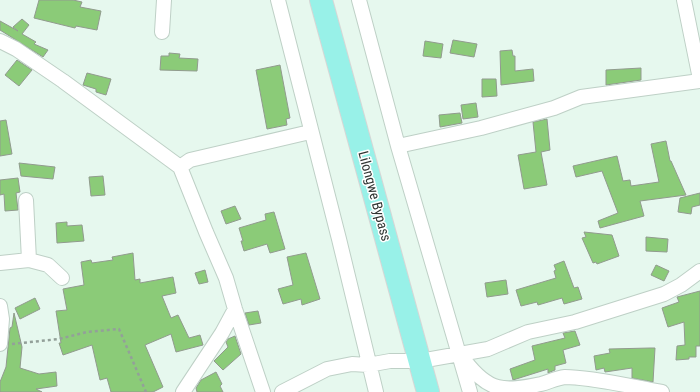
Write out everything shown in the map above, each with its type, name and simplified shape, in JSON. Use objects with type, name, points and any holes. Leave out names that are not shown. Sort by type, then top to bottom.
[{"type":"main road","name":"Lilongwe Bypass","points":[[321,0],[428,392]]},
{"type":"street","points":[[162,32],[164,0]]},
{"type":"street","points":[[278,0],[310,132],[339,239],[368,365],[376,392]]},
{"type":"street","points":[[359,0],[398,146],[470,392]]},
{"type":"street","points":[[398,146],[481,128],[554,108],[581,97],[700,80],[697,43],[684,0]]},
{"type":"street","points":[[0,41],[16,49],[63,81],[180,167],[226,278],[235,309],[264,392]]},
{"type":"street","points":[[180,167],[190,160],[310,132]]},
{"type":"street","points":[[26,200],[29,260]]},
{"type":"street","points":[[0,263],[29,260],[48,265],[62,278]]},
{"type":"street","points":[[282,392],[328,369],[352,364],[368,365],[390,361],[420,361],[488,349],[528,332],[575,322],[664,294],[681,285],[700,271]]},
{"type":"street","points":[[0,306],[2,319],[0,344]]},
{"type":"street","points":[[183,392],[222,333],[235,309]]},
{"type":"street","points":[[460,355],[477,378],[491,388],[505,391],[517,391],[564,377],[662,392]]},
{"type":"path","points":[[0,344],[7,345],[59,339],[87,332],[119,329],[146,392]]},
{"type":"building","points":[[39,0],[73,0],[82,2],[80,7],[101,11],[97,30],[76,26],[75,28],[34,18]]},
{"type":"building","points":[[22,19],[29,25],[22,34],[36,42],[34,44],[48,50],[43,57],[0,30],[0,21],[18,31],[13,27]]},
{"type":"building","points":[[453,40],[477,44],[474,57],[450,53]]},
{"type":"building","points":[[425,41],[443,44],[441,58],[423,56]]},
{"type":"building","points":[[512,50],[513,56],[515,56],[515,71],[533,69],[534,81],[501,85],[500,51]]},
{"type":"building","points":[[169,53],[180,54],[179,58],[198,59],[197,71],[160,70],[161,56],[169,56]]},
{"type":"building","points":[[17,60],[32,70],[19,86],[5,75]]},
{"type":"building","points":[[280,65],[290,118],[286,119],[287,125],[267,129],[256,70]]},
{"type":"building","points":[[641,68],[641,80],[606,85],[606,70]]},
{"type":"building","points":[[87,73],[111,79],[106,95],[96,92],[96,89],[83,85]]},
{"type":"building","points":[[482,79],[496,79],[497,96],[482,97]]},
{"type":"building","points":[[476,103],[478,117],[463,119],[461,105]]},
{"type":"building","points":[[460,113],[462,123],[440,127],[439,115]]},
{"type":"building","points":[[547,119],[550,150],[541,152],[547,185],[524,189],[518,155],[536,152],[533,122]]},
{"type":"building","points":[[6,120],[12,154],[0,156],[0,121]]},
{"type":"building","points":[[666,141],[670,161],[686,195],[640,201],[644,216],[600,228],[598,221],[618,213],[602,171],[576,177],[573,166],[617,156],[623,181],[630,180],[631,186],[659,182],[651,144]]},
{"type":"building","points":[[19,163],[55,167],[53,179],[21,176]]},
{"type":"building","points":[[103,176],[105,195],[91,196],[89,177]]},
{"type":"building","points":[[18,178],[20,192],[16,193],[18,210],[5,211],[4,194],[0,195],[0,180]]},
{"type":"building","points":[[700,193],[700,205],[692,207],[691,214],[678,212],[680,198]]},
{"type":"building","points":[[235,206],[241,219],[226,224],[221,211]]},
{"type":"building","points":[[274,212],[285,249],[270,253],[267,244],[244,251],[239,228],[266,220],[265,214]]},
{"type":"building","points":[[67,222],[67,226],[82,225],[84,241],[57,243],[56,223]]},
{"type":"building","points":[[584,232],[612,235],[619,256],[597,264],[596,262],[593,263],[582,238],[586,237]]},
{"type":"building","points":[[646,237],[668,239],[667,252],[646,251]]},
{"type":"building","points":[[133,253],[135,280],[140,279],[140,283],[173,277],[176,293],[162,296],[171,318],[178,315],[189,338],[200,335],[203,345],[176,352],[171,334],[145,345],[163,387],[153,392],[111,392],[107,378],[100,380],[92,345],[63,355],[59,343],[61,343],[56,311],[67,310],[63,289],[84,285],[81,262],[91,260],[92,263],[113,260],[112,257]]},
{"type":"building","points":[[306,253],[320,299],[302,305],[301,299],[283,304],[278,289],[293,285],[287,257]]},
{"type":"building","points":[[564,261],[574,288],[578,287],[582,299],[564,304],[562,298],[538,305],[537,302],[521,306],[516,290],[556,278],[554,271],[556,270],[554,265]]},
{"type":"building","points":[[656,265],[669,271],[664,281],[651,275]]},
{"type":"building","points":[[205,270],[208,282],[199,284],[195,273]]},
{"type":"building","points":[[506,280],[508,294],[487,297],[485,283]]},
{"type":"building","points":[[700,291],[700,346],[696,346],[696,357],[676,360],[677,346],[685,345],[684,322],[668,327],[662,308],[679,302],[677,297]]},
{"type":"building","points":[[35,298],[40,309],[20,319],[15,308]]},
{"type":"building","points":[[258,311],[261,323],[249,325],[245,313]]},
{"type":"building","points":[[14,313],[22,347],[20,368],[39,374],[56,372],[57,386],[36,389],[42,392],[0,392],[0,382],[6,367],[10,328],[12,327]]},
{"type":"building","points":[[575,331],[580,345],[563,350],[566,363],[555,366],[555,370],[548,373],[548,369],[513,380],[510,369],[535,360],[532,346],[565,338],[563,333]]},
{"type":"building","points":[[235,336],[241,354],[223,370],[214,361],[228,347],[226,342],[228,339]]},
{"type":"building","points":[[655,348],[653,382],[632,378],[632,368],[605,372],[604,368],[596,370],[594,356],[610,353],[609,349]]},
{"type":"building","points":[[216,372],[222,384],[220,386],[223,392],[197,392],[196,388],[201,380]]}]
